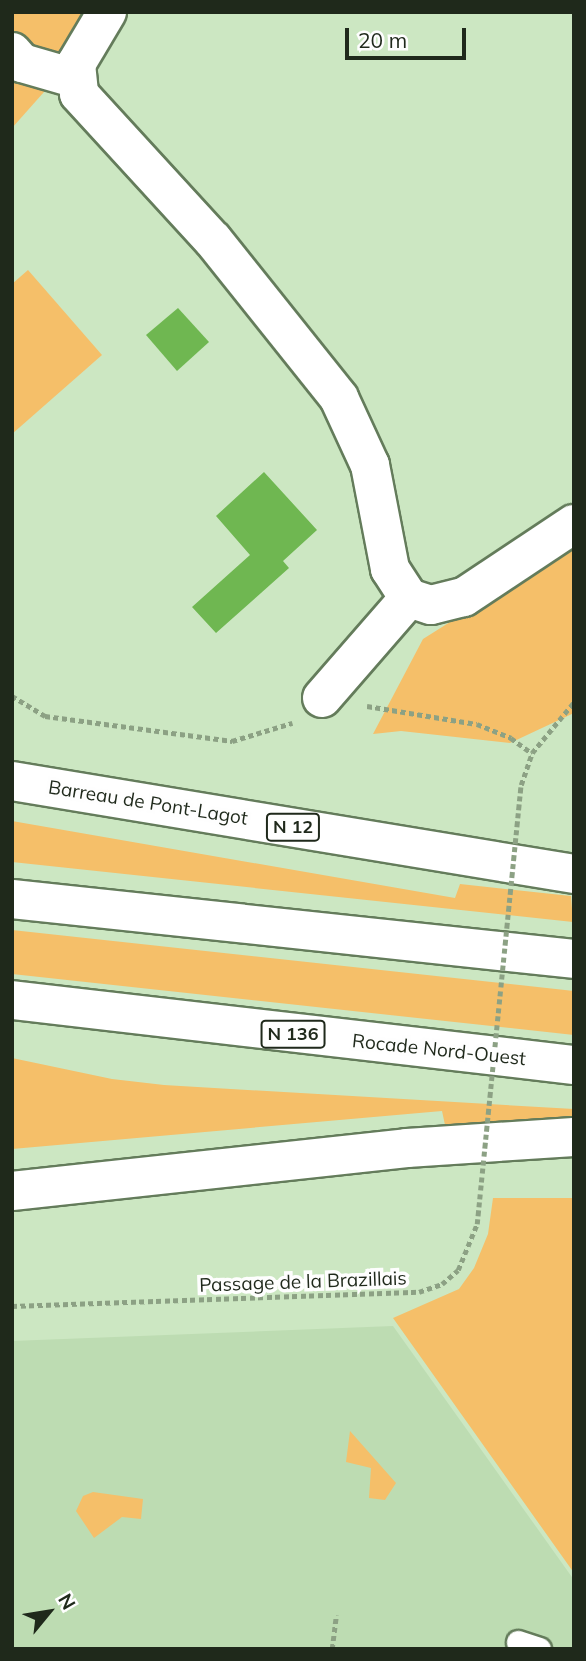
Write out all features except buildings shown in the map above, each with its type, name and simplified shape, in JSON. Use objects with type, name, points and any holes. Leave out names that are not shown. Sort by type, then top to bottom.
[{"type":"main road","points":[[107,12],[84,46],[74,78],[89,108],[213,240],[339,398],[370,465],[390,569],[409,598],[431,605],[464,597],[574,524]]},
{"type":"main road","points":[[12,52],[34,68],[74,78]]},
{"type":"main road","points":[[326,694],[409,598]]},
{"type":"main road","name":"Barreau de Pont-Lagot","points":[[12,781],[574,874]]},
{"type":"main road","points":[[12,899],[574,959]]},
{"type":"main road","name":"Rocade Nord-Ouest","points":[[12,1000],[574,1065]]},
{"type":"main road","points":[[12,1191],[407,1148],[574,1137]]},
{"type":"path","points":[[12,696],[45,716],[232,741],[290,725],[326,694],[351,706],[393,708],[477,724],[511,737],[532,753]]},
{"type":"path","name":"Passage de la Brazillais","points":[[12,1306],[419,1292],[442,1284],[458,1270],[477,1224],[521,785],[532,753],[574,702]]},
{"type":"path","points":[[332,1649],[336,1615]]},
{"type":"shaded area","points":[[12,12],[86,12],[44,92],[12,128]]},
{"type":"shaded area","points":[[28,270],[102,355],[12,434],[12,284]]},
{"type":"shaded area","points":[[574,544],[574,713],[510,743],[401,731],[373,734],[423,639]]},
{"type":"shaded area","points":[[12,821],[455,898],[460,884],[571,896],[573,922],[12,862]]},
{"type":"shaded area","points":[[12,930],[574,991],[574,1035],[12,974]]},
{"type":"shaded area","points":[[12,1058],[112,1079],[164,1085],[574,1109],[574,1119],[445,1125],[442,1111],[12,1149]]},
{"type":"shaded area","points":[[493,1198],[574,1198],[574,1573],[393,1318],[459,1289],[474,1268],[488,1234]]},
{"type":"shaded area","points":[[393,1326],[574,1580],[574,1649],[12,1649],[12,1341]]},
{"type":"shaded area","points":[[350,1431],[396,1483],[385,1500],[369,1498],[371,1468],[346,1462]]},
{"type":"shaded area","points":[[93,1492],[143,1499],[141,1519],[122,1517],[94,1538],[76,1511],[83,1496]]}]
